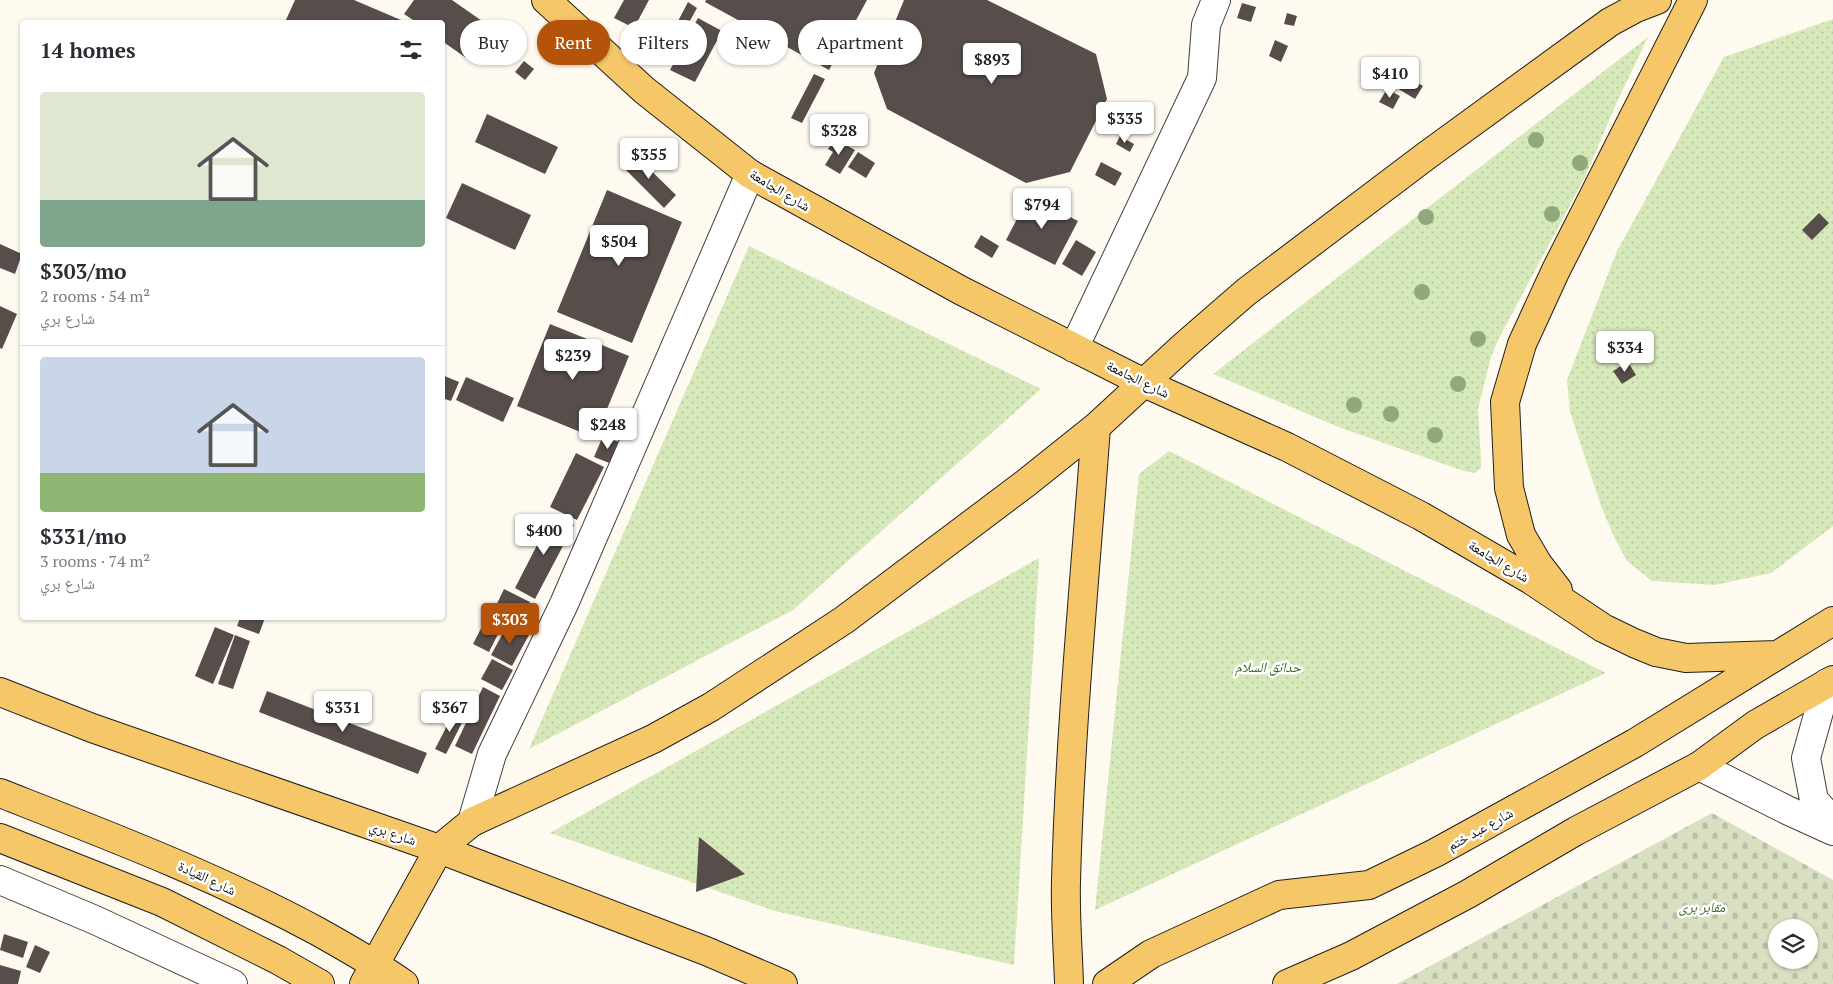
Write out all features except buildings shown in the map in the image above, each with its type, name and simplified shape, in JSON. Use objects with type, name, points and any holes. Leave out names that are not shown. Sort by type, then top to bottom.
[{"type":"main road","name":"شارع الجامعة","points":[[546,0],[644,90],[750,174],[962,291],[1144,383],[1287,447],[1421,516],[1531,580],[1603,628],[1656,652],[1686,658],[1776,655]]},
{"type":"main road","points":[[369,974],[439,849],[472,822],[653,739],[711,707],[844,620],[1026,483],[1096,427],[1246,292],[1418,162],[1610,22],[1636,8],[1657,0]]},
{"type":"main road","points":[[1573,609],[1538,564],[1521,535],[1509,488],[1505,402],[1522,344],[1556,270],[1693,0]]},
{"type":"main road","points":[[1069,984],[1066,884],[1072,718],[1085,586],[1096,427]]},
{"type":"main road","name":"شارع عبد ختم","points":[[1107,984],[1151,954],[1279,895],[1369,885],[1435,853],[1635,742],[1833,621]]},
{"type":"main road","points":[[1287,984],[1359,951],[1468,894],[1576,831],[1699,766],[1755,725],[1830,682]]},
{"type":"main road","name":"شارع بري","points":[[0,692],[92,728],[439,849],[706,951],[783,984]]},
{"type":"main road","name":"شارع القيادة","points":[[0,793],[169,860],[228,887],[294,919],[369,974],[404,984]]},
{"type":"main road","points":[[0,838],[162,902],[278,960],[320,984]]},
{"type":"main road","points":[[706,951],[747,984]]},
{"type":"street","points":[[1074,348],[1202,78],[1206,25],[1216,0]]},
{"type":"street","points":[[472,822],[492,754],[564,604],[750,174]]},
{"type":"street","points":[[1830,682],[1806,758],[1814,800],[1833,821]]},
{"type":"street","points":[[1699,766],[1833,831]]},
{"type":"street","points":[[0,880],[47,898],[112,927],[233,984]]},
{"type":"green space","points":[[1833,19],[1833,526],[1771,573],[1715,585],[1652,581],[1627,561],[1601,506],[1570,412],[1567,380],[1617,251],[1724,57]]},
{"type":"green space","points":[[1648,37],[1616,104],[1586,175],[1499,338],[1491,357],[1478,409],[1481,468],[1475,473],[1464,471],[1341,428],[1213,374]]},
{"type":"green space","points":[[749,246],[1041,389],[793,610],[529,749]]},
{"type":"green space","name":"حدائق السلام","points":[[1169,451],[1606,673],[1095,910],[1139,474]]},
{"type":"green space","points":[[1039,558],[1014,965],[775,911],[550,833]]},
{"type":"green space","name":"مقابر برى","points":[[1712,813],[1833,880],[1833,984],[1397,984]]}]
